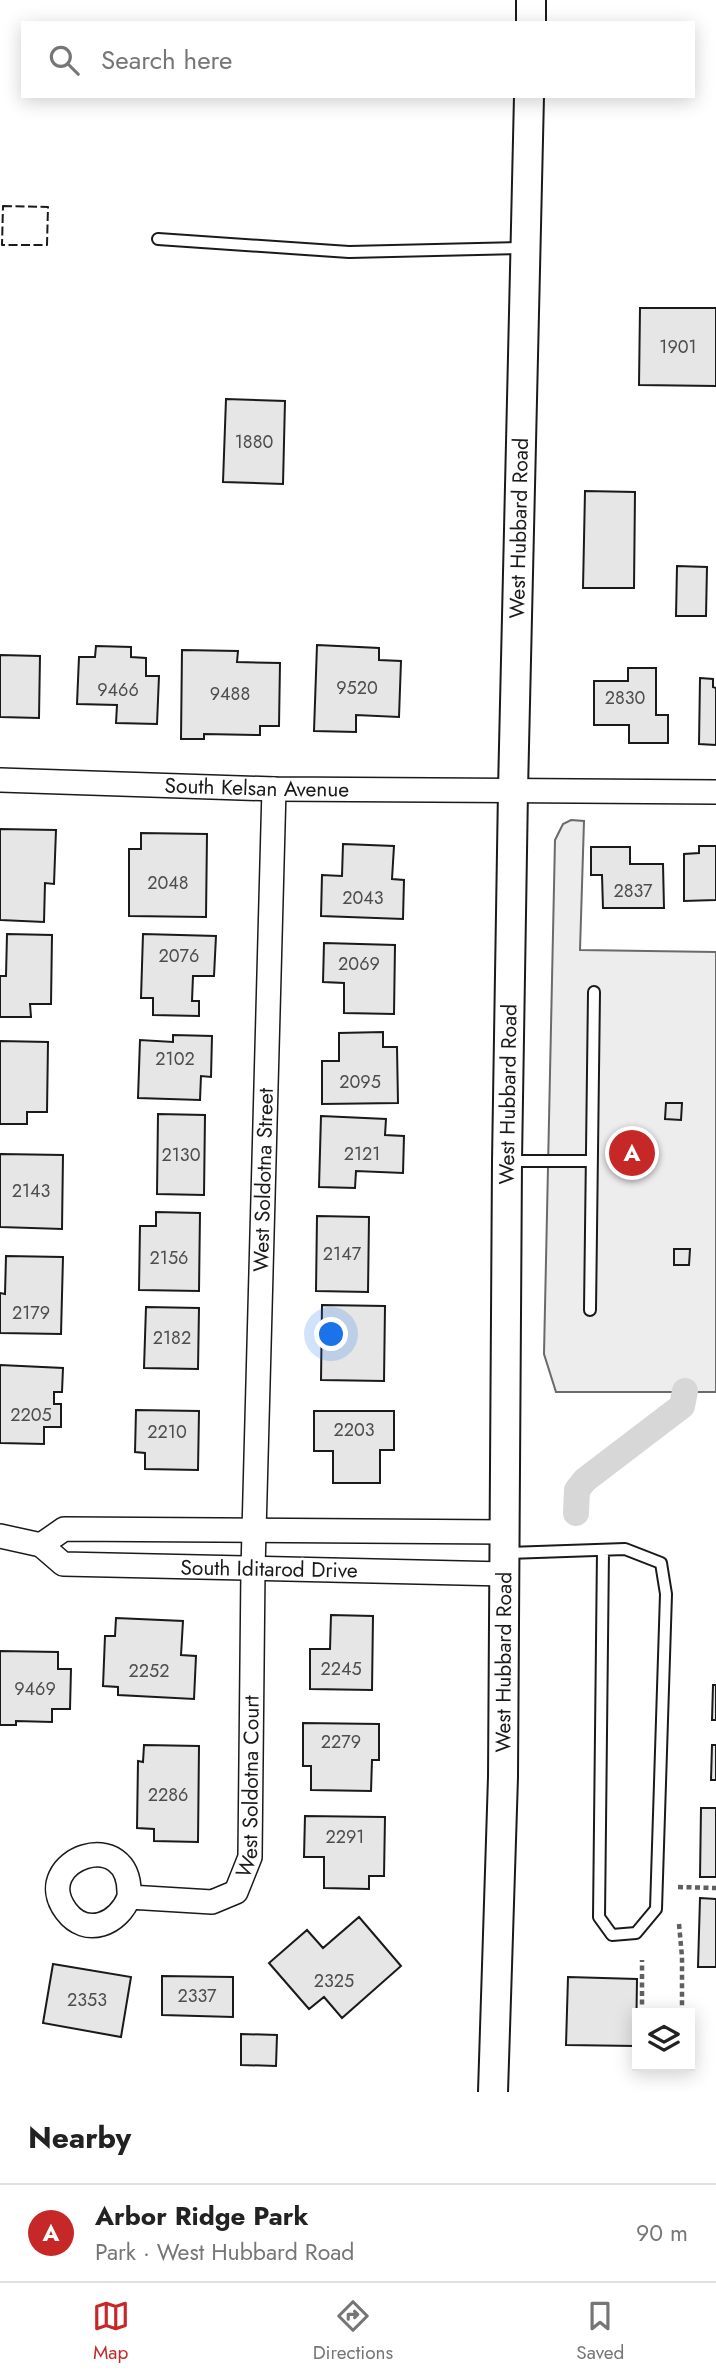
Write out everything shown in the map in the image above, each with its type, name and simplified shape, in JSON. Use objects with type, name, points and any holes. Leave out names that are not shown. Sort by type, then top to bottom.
[{"type":"street","points":[[531,0],[531,21]]},
{"type":"street","name":"West Hubbard Road","points":[[493,2092],[503,1777],[513,790],[529,98]]},
{"type":"street","name":"South Kelsan Avenue","points":[[0,780],[274,789],[716,792]]},
{"type":"street","name":"West Soldotna Street","points":[[253,1569],[274,789]]},
{"type":"street","name":"South Iditarod Drive","points":[[41,1545],[64,1529],[254,1530],[505,1553]]},
{"type":"street","name":"South Iditarod Drive","points":[[0,1536],[41,1545],[63,1564],[253,1569],[505,1553]]},
{"type":"street","name":"West Soldotna Court","points":[[129,1897],[212,1902],[236,1892],[250,1857],[253,1569]]},
{"type":"lane","points":[[158,239],[349,252],[526,247]]},
{"type":"lane","points":[[590,1310],[594,992]]},
{"type":"lane","points":[[508,1161],[591,1161]]},
{"type":"lane","points":[[505,1553],[625,1549],[661,1563],[666,1594],[656,1909],[636,1933],[612,1936],[599,1917],[603,1550]]},
{"type":"path","points":[[678,1887],[716,1888]]},
{"type":"path","points":[[679,1924],[682,2008]]},
{"type":"path","points":[[642,1960],[642,2008]]},
{"type":"shaded area","points":[[571,820],[584,821],[580,950],[716,952],[716,1392],[556,1392],[544,1354],[555,840],[563,824]]},
{"type":"building","points":[[640,308],[716,308],[716,386],[639,385]]},
{"type":"building","points":[[226,399],[285,401],[283,484],[223,482]]},
{"type":"building","points":[[585,491],[635,492],[634,588],[583,588]]},
{"type":"building","points":[[677,566],[707,567],[706,616],[676,616]]},
{"type":"building","points":[[317,645],[379,648],[379,660],[401,661],[399,717],[356,715],[356,732],[314,731]]},
{"type":"building","points":[[96,646],[131,647],[131,657],[146,658],[146,676],[159,676],[157,724],[116,723],[117,705],[77,704],[79,657],[95,657]]},
{"type":"building","points":[[182,650],[238,651],[237,662],[280,663],[279,726],[260,726],[260,735],[204,734],[204,739],[181,739]]},
{"type":"building","points":[[0,655],[40,656],[39,718],[0,717]]},
{"type":"building","points":[[628,668],[656,668],[656,715],[668,715],[668,743],[629,743],[629,725],[594,725],[594,681],[628,681]]},
{"type":"building","points":[[700,678],[713,679],[713,687],[716,688],[716,745],[699,744]]},
{"type":"building","points":[[0,829],[56,830],[54,884],[45,883],[44,922],[0,920]]},
{"type":"building","points":[[141,833],[207,834],[206,917],[129,916],[129,849],[141,849]]},
{"type":"building","points":[[343,844],[394,846],[392,879],[404,880],[403,919],[321,916],[322,875],[342,876]]},
{"type":"building","points":[[699,846],[716,846],[716,900],[684,901],[684,854],[699,853]]},
{"type":"building","points":[[591,847],[630,847],[630,864],[663,864],[664,908],[603,908],[602,875],[591,875]]},
{"type":"building","points":[[7,934],[52,935],[51,1004],[30,1004],[31,1017],[0,1017],[0,976],[6,976]]},
{"type":"building","points":[[143,934],[216,936],[214,976],[193,976],[192,1001],[199,1001],[199,1016],[153,1015],[153,998],[141,998]]},
{"type":"building","points":[[324,943],[395,945],[394,1014],[344,1013],[344,983],[323,982]]},
{"type":"building","points":[[383,1032],[383,1047],[397,1047],[398,1103],[322,1104],[322,1061],[339,1061],[339,1033]]},
{"type":"building","points":[[173,1035],[212,1036],[211,1077],[201,1076],[200,1100],[138,1098],[140,1040],[173,1042]]},
{"type":"building","points":[[0,1041],[48,1042],[47,1112],[27,1112],[27,1124],[0,1124]]},
{"type":"building","points":[[666,1103],[682,1103],[681,1120],[665,1119]]},
{"type":"building","points":[[158,1114],[205,1115],[204,1195],[157,1194]]},
{"type":"building","points":[[321,1116],[386,1119],[385,1135],[404,1136],[403,1173],[356,1171],[355,1188],[319,1187]]},
{"type":"building","points":[[0,1154],[63,1155],[62,1229],[0,1227]]},
{"type":"building","points":[[156,1212],[200,1213],[199,1291],[139,1290],[140,1226],[156,1226]]},
{"type":"building","points":[[317,1216],[369,1217],[368,1292],[316,1291]]},
{"type":"building","points":[[674,1249],[690,1249],[689,1265],[674,1265]]},
{"type":"building","points":[[6,1256],[63,1257],[61,1334],[0,1333],[0,1293],[5,1294]]},
{"type":"building","points":[[322,1305],[385,1306],[384,1381],[321,1380]]},
{"type":"building","points":[[146,1307],[199,1308],[198,1369],[144,1368]]},
{"type":"building","points":[[0,1365],[63,1368],[62,1392],[54,1392],[54,1404],[61,1404],[61,1427],[44,1427],[44,1444],[0,1443]]},
{"type":"building","points":[[136,1410],[199,1411],[198,1470],[145,1469],[145,1453],[135,1452]]},
{"type":"building","points":[[314,1411],[394,1411],[394,1450],[380,1450],[380,1483],[333,1483],[333,1451],[314,1451]]},
{"type":"building","points":[[331,1615],[373,1616],[372,1690],[310,1689],[310,1649],[330,1649]]},
{"type":"building","points":[[116,1618],[183,1621],[181,1655],[196,1656],[194,1699],[118,1695],[118,1687],[103,1686],[105,1636],[115,1636]]},
{"type":"building","points":[[0,1651],[58,1652],[58,1669],[71,1669],[70,1709],[52,1709],[52,1722],[16,1721],[16,1725],[0,1725]]},
{"type":"building","points":[[713,1685],[716,1685],[716,1720],[712,1720]]},
{"type":"building","points":[[303,1723],[379,1724],[379,1760],[372,1760],[371,1791],[311,1790],[311,1766],[303,1766]]},
{"type":"building","points":[[144,1745],[199,1746],[198,1842],[154,1841],[154,1829],[137,1828],[138,1761],[143,1762]]},
{"type":"building","points":[[712,1745],[716,1745],[716,1780],[711,1780]]},
{"type":"building","points":[[701,1808],[716,1808],[716,1877],[700,1877]]},
{"type":"building","points":[[305,1816],[385,1817],[384,1876],[369,1876],[369,1889],[324,1888],[324,1857],[304,1857]]},
{"type":"building","points":[[700,1898],[716,1899],[716,1967],[698,1967]]},
{"type":"building","points":[[359,1917],[401,1966],[342,2018],[324,1997],[309,2009],[269,1963],[307,1930],[323,1948]]},
{"type":"building","points":[[53,1964],[131,1977],[121,2037],[43,2023]]},
{"type":"building","points":[[162,1976],[233,1977],[233,2017],[162,2015]]},
{"type":"building","points":[[568,1977],[637,1979],[637,2008],[632,2008],[632,2046],[566,2045]]},
{"type":"building","points":[[241,2034],[277,2035],[276,2066],[241,2065]]},
{"type":"waterway","points":[[576,1513],[577,1490],[585,1480],[682,1406],[685,1391]]},
{"type":"fence","points":[[3,206],[48,207],[47,245],[2,245],[3,206]]},
{"type":"place","name":"Arbor Ridge Park","points":[[632,1153]]}]
